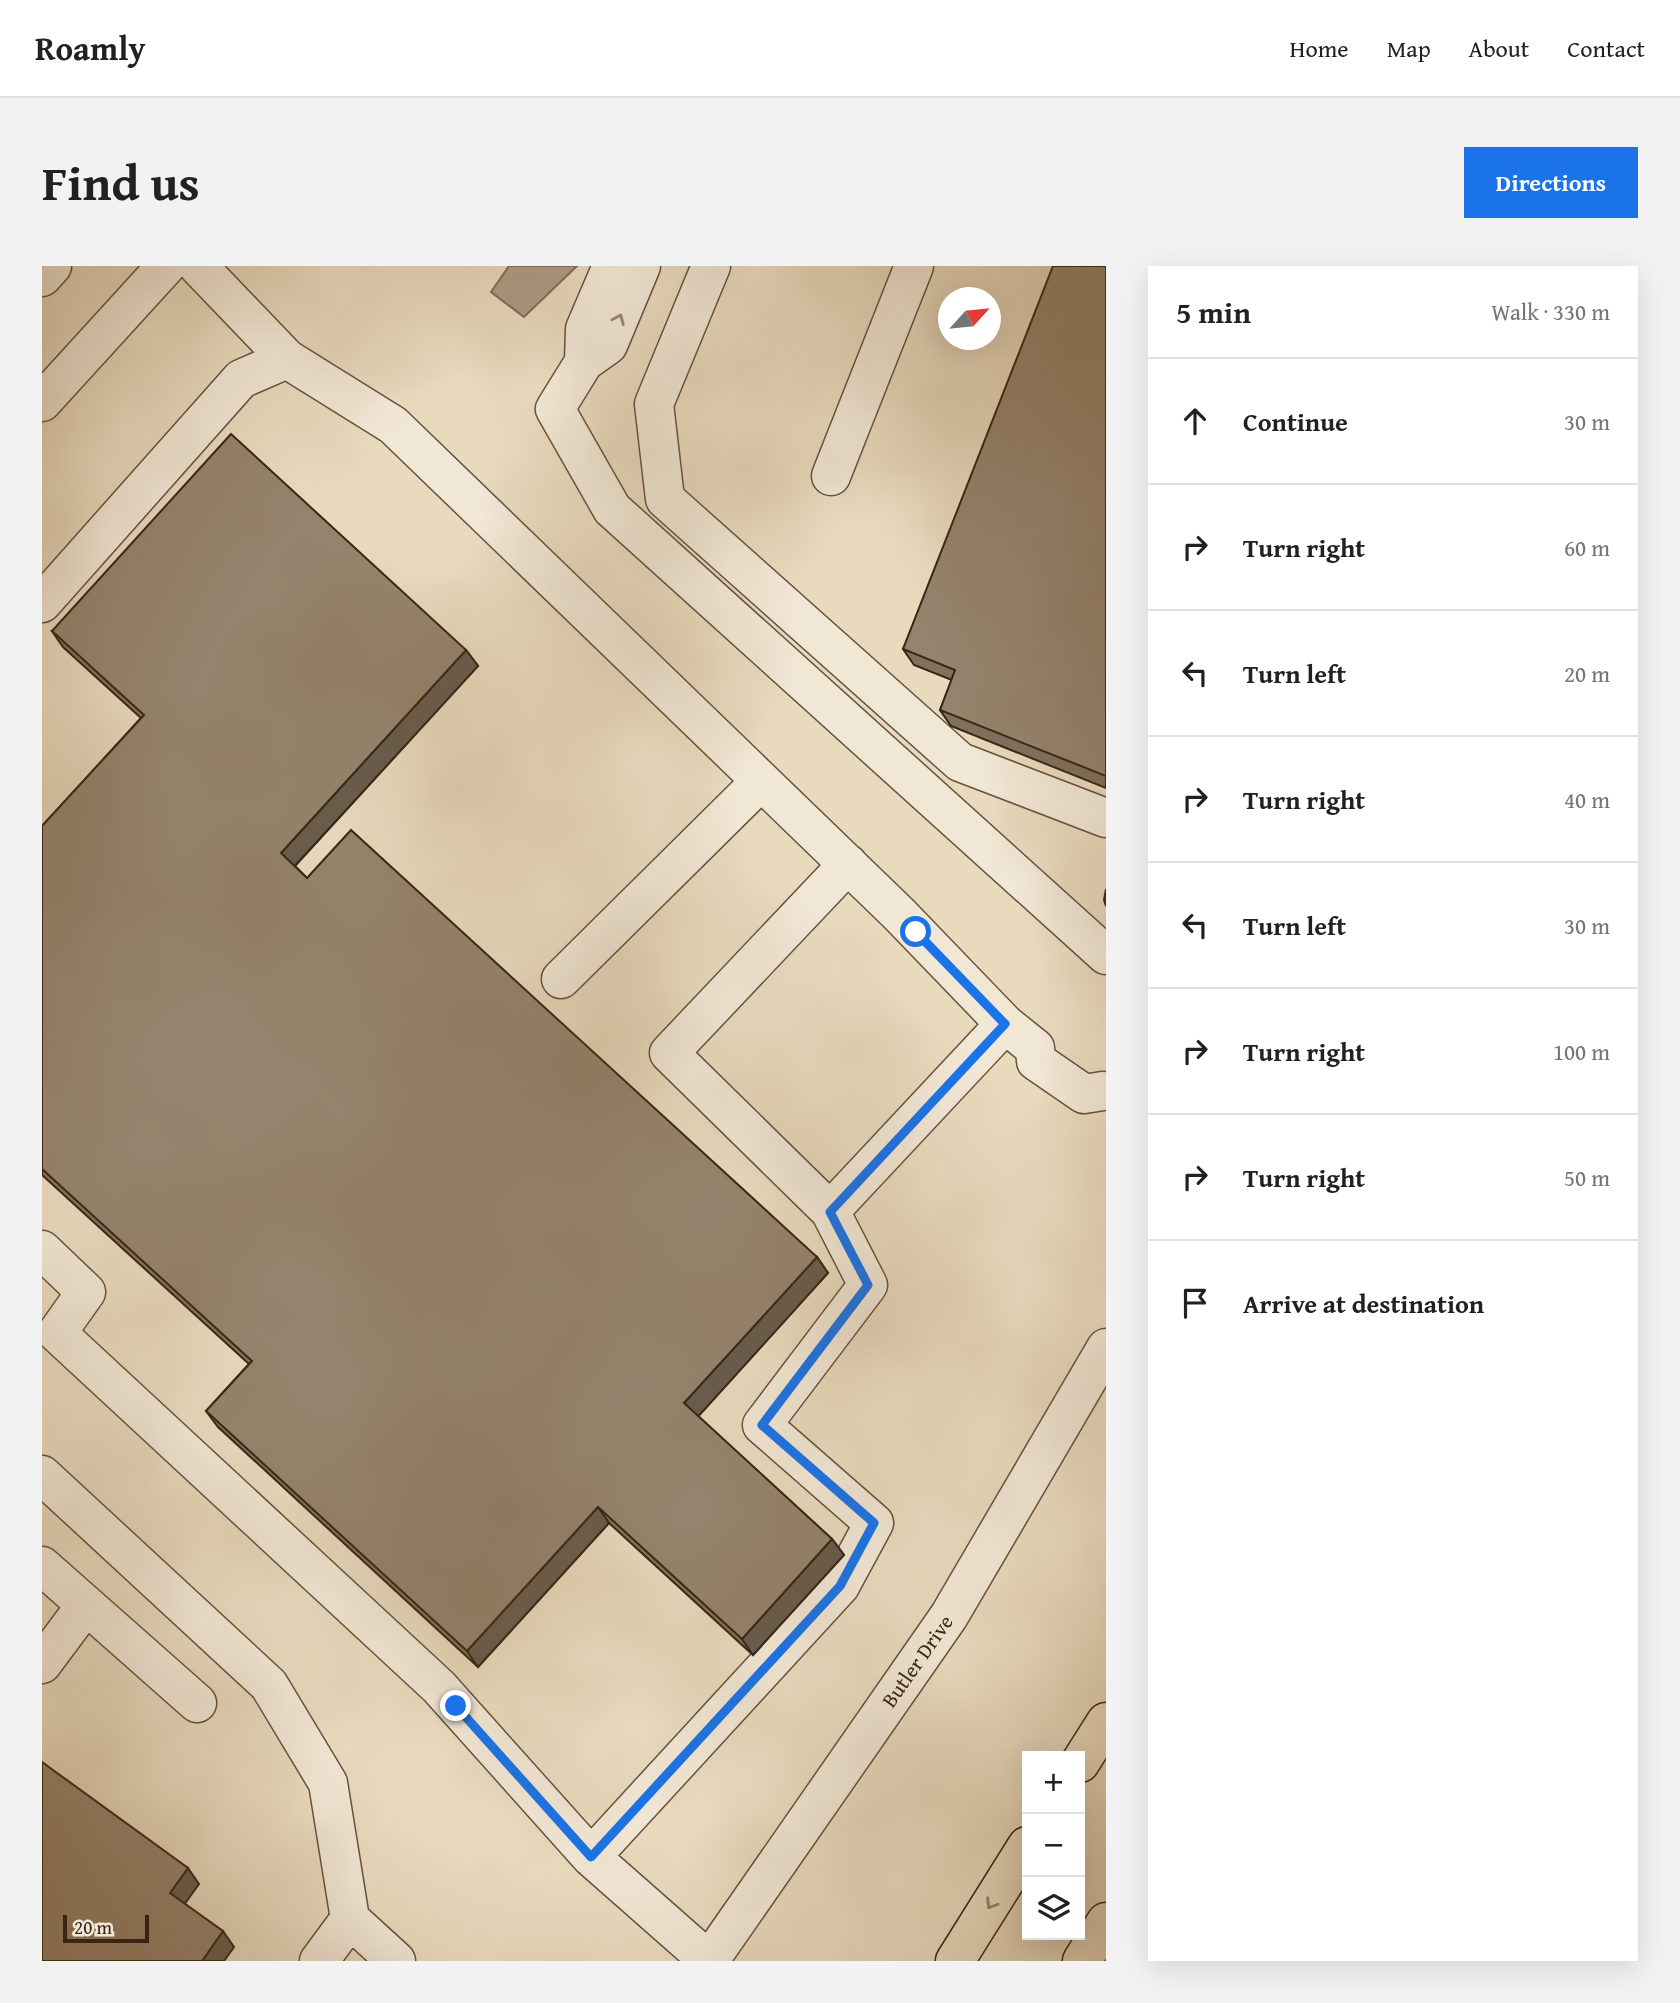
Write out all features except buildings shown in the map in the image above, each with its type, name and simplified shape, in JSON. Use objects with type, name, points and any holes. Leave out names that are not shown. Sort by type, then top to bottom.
[{"type":"highway","points":[[1085,1755],[1106,1722]]},
{"type":"highway","points":[[955,1961],[1022,1854]]},
{"type":"highway","points":[[1082,1961],[1106,1922]]},
{"type":"street","points":[[42,277],[52,266]]},
{"type":"street","points":[[42,402],[166,266]]},
{"type":"street","points":[[198,266],[287,359],[393,425],[848,864],[1005,1024],[1035,1048],[1036,1061],[1084,1094],[1104,1093]]},
{"type":"street","points":[[584,362],[585,329],[612,266]]},
{"type":"street","points":[[641,266],[608,345],[584,362],[555,409],[612,509],[1106,955]]},
{"type":"street","points":[[710,266],[654,404],[666,499],[960,762],[1106,818]]},
{"type":"street","points":[[831,475],[914,266]]},
{"type":"street","points":[[42,603],[240,379],[287,359]]},
{"type":"street","points":[[561,979],[761,781]]},
{"type":"street","points":[[591,1857],[840,1586],[874,1523],[762,1425],[868,1285],[830,1212],[669,1054],[848,864]]},
{"type":"street","points":[[830,1212],[1005,1024]]},
{"type":"street","points":[[42,1250],[86,1292],[57,1333],[439,1687],[591,1857],[709,1961]]},
{"type":"street","name":"Butler Drive","points":[[709,1961],[949,1616],[1106,1348]]},
{"type":"street","points":[[42,1475],[269,1685],[328,1783],[350,1919],[396,1961]]},
{"type":"street","points":[[42,1566],[197,1703]]},
{"type":"street","points":[[42,1664],[86,1605]]},
{"type":"street","points":[[319,1961],[350,1919]]},
{"type":"shaded area","points":[[509,266],[577,266],[524,317],[491,292]]},
{"type":"route","points":[[456,1706],[591,1857],[840,1586],[874,1523],[762,1425],[868,1285],[830,1212],[1005,1024],[916,932]]}]
